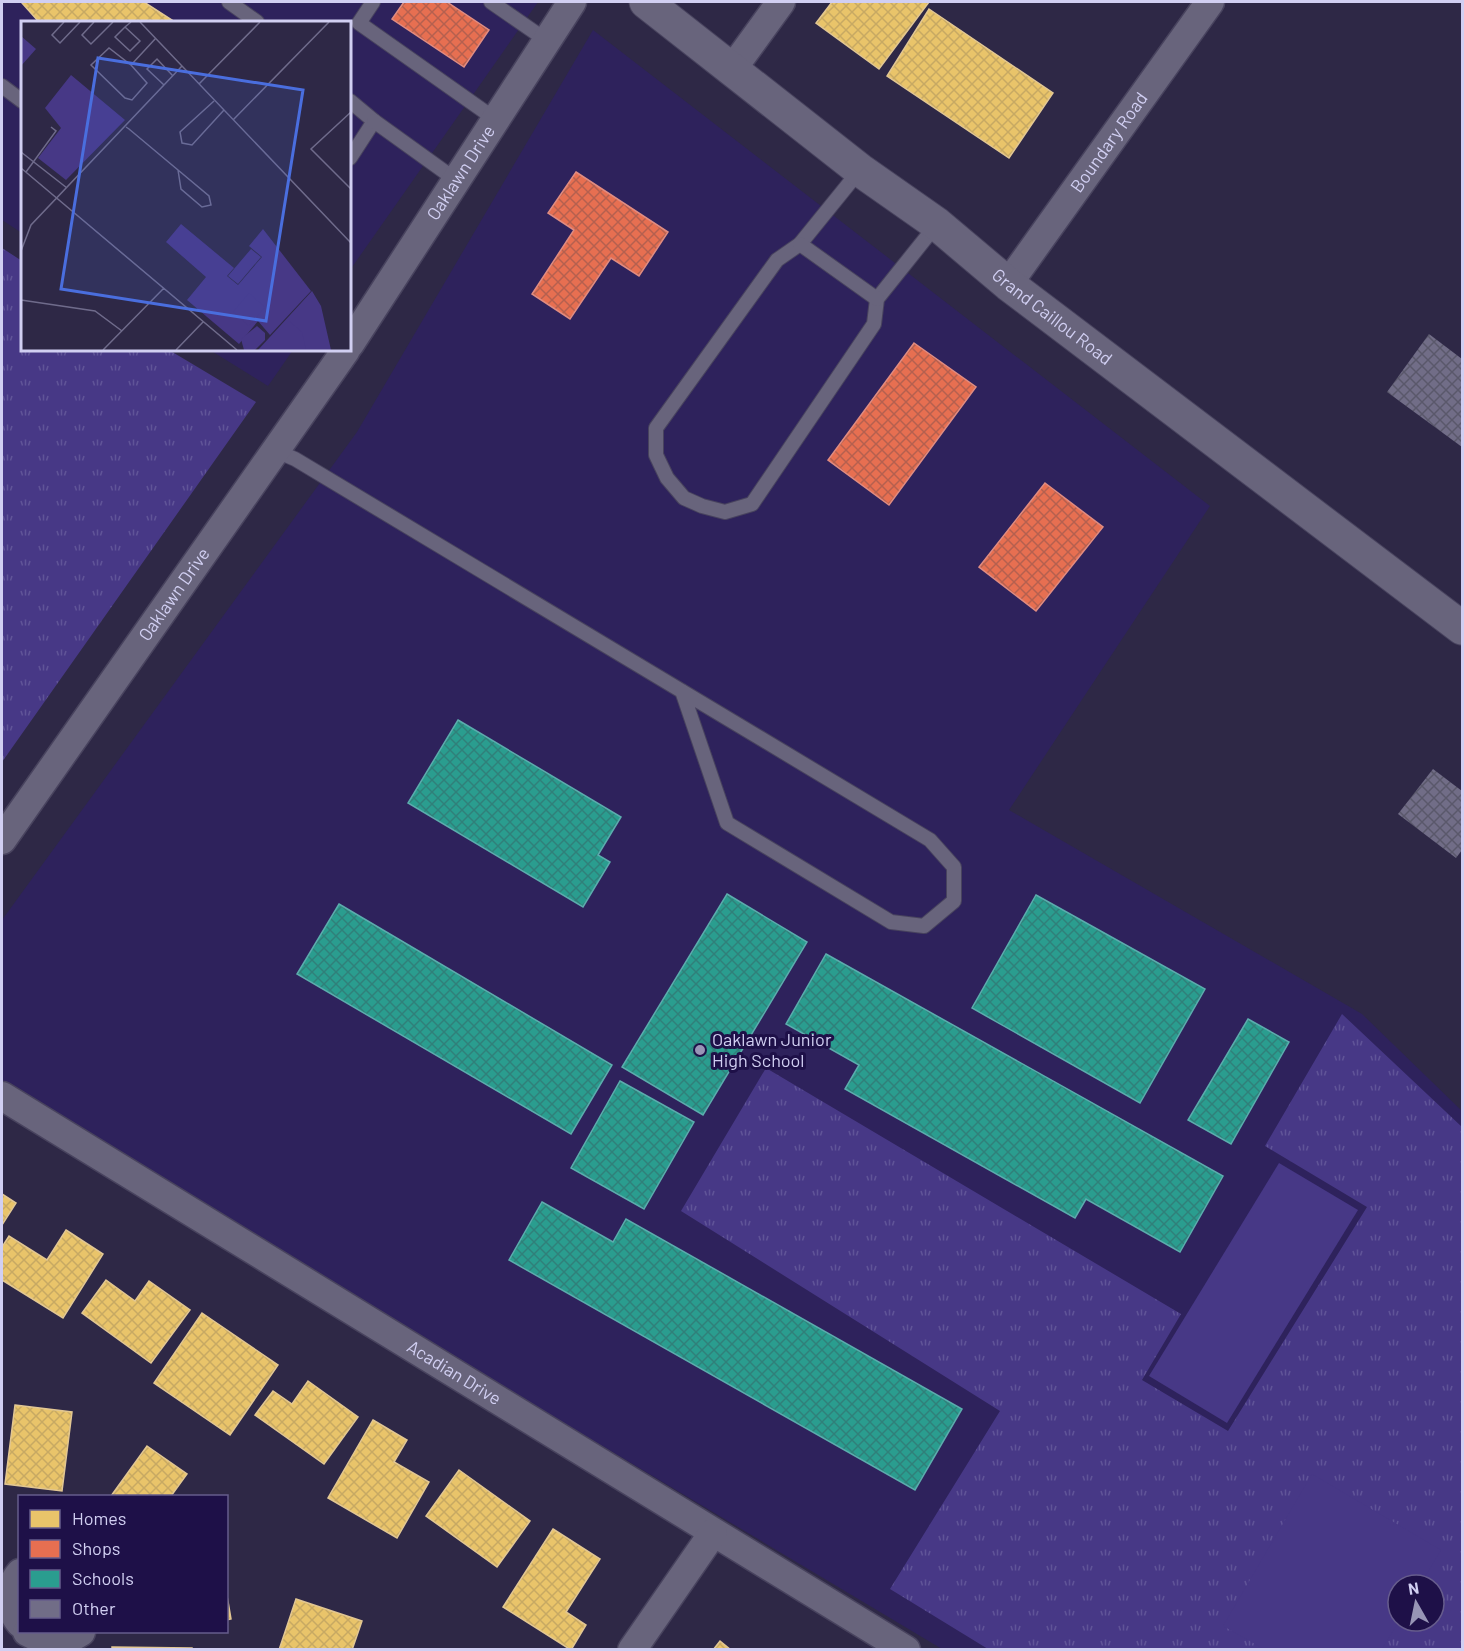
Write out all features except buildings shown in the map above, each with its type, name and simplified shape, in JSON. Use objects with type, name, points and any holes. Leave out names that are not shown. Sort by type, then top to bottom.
[{"type":"main road","name":"Grand Caillou Road","points":[[646,2],[733,68],[860,170],[937,224],[1008,284],[1462,628]]},
{"type":"street","name":"Oaklawn Drive","points":[[351,342],[572,2]]},
{"type":"street","points":[[733,68],[781,2]]},
{"type":"street","name":"Boundary Road","points":[[1008,284],[1210,2]]},
{"type":"street","name":"Oaklawn Drive","points":[[2,840],[345,351]]},
{"type":"street","name":"Acadian Drive","points":[[2,1096],[906,1650]]},
{"type":"street","points":[[632,1650],[713,1533]]},
{"type":"street","points":[[18,1577],[11,1590],[11,1605],[18,1619]]},
{"type":"street","points":[[45,1641],[67,1639],[79,1633]]},
{"type":"lane","points":[[229,2],[245,6],[256,21]]},
{"type":"lane","points":[[373,2],[358,23],[495,119]]},
{"type":"lane","points":[[491,2],[546,40]]},
{"type":"lane","points":[[2,86],[21,100]]},
{"type":"lane","points":[[351,102],[456,180]]},
{"type":"lane","points":[[351,156],[374,121]]},
{"type":"lane","points":[[860,170],[800,244],[777,260],[656,428],[657,455],[667,478],[684,498],[725,512],[752,504],[874,324],[877,299],[937,224]]},
{"type":"lane","points":[[800,244],[877,299]]},
{"type":"lane","points":[[276,451],[305,465],[682,691],[930,840],[954,867],[954,901],[924,926],[891,922],[727,823],[682,691]]},
{"type":"shaded area","points":[[2,2],[538,2],[351,269],[351,21],[21,21],[21,232],[2,220]]},
{"type":"shaded area","name":"Oaklawn Junior High School","points":[[593,30],[1210,506],[1009,810],[1362,1014],[1462,1111],[1462,1649],[942,1649],[2,1087],[2,920],[357,432]]},
{"type":"shaded area","points":[[212,351],[292,351],[268,386]]},
{"type":"green space","points":[[2,248],[21,260],[21,351],[171,351],[256,402],[2,762]]},
{"type":"green space","points":[[1342,1014],[1462,1127],[1462,1649],[988,1649],[890,1589],[1000,1411],[681,1211],[766,1068],[1181,1314],[1142,1380],[1228,1431],[1367,1207],[1265,1146]]},
{"type":"green space","points":[[1279,1163],[1358,1210],[1227,1423],[1149,1376]]},
{"type":"green space","points":[[1312,1474],[1441,1550],[1427,1573],[1386,1573],[1386,1633],[1392,1633],[1382,1649],[1264,1649],[1223,1626]]},
{"type":"place","name":"Oaklawn Junior High School","points":[[700,1050]]}]
